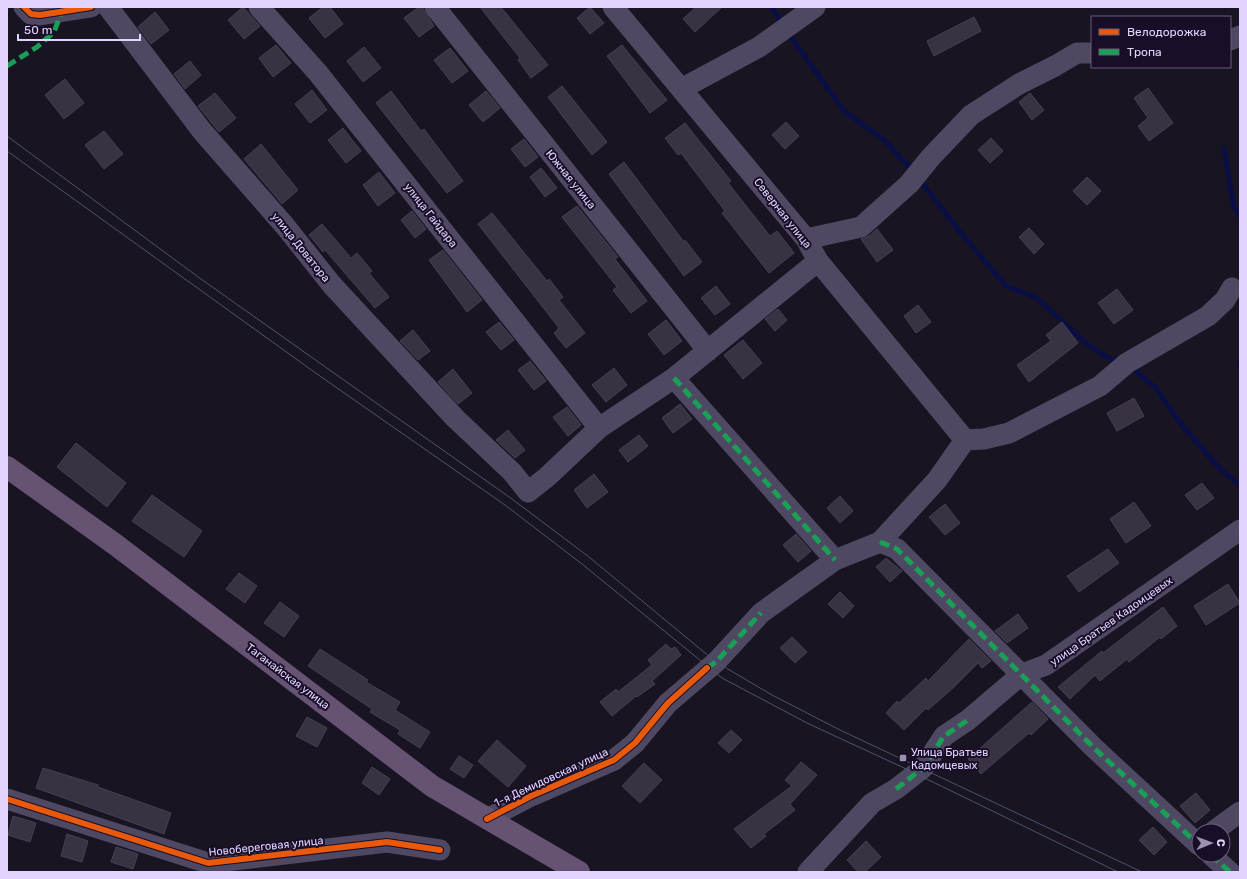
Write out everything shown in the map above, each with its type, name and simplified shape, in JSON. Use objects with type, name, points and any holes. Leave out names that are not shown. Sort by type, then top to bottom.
[{"type":"main road","name":"Таганайская улица","points":[[7,467],[116,545],[432,786],[579,872]]},
{"type":"street","points":[[24,7],[30,14],[40,15],[62,9],[91,7]]},
{"type":"street","name":"улица Доватора","points":[[108,7],[202,131],[285,226],[332,285],[455,418],[512,472],[528,492],[547,477],[599,428]]},
{"type":"street","name":"улица Гайдара","points":[[259,7],[328,85],[599,428]]},
{"type":"street","name":"Южная улица","points":[[435,7],[708,351]]},
{"type":"street","name":"Северная улица","points":[[613,7],[806,239],[818,260],[965,440]]},
{"type":"street","points":[[681,89],[759,47],[815,7]]},
{"type":"street","points":[[806,239],[861,227],[909,184],[931,157],[971,115],[1019,84],[1077,53],[1091,53]]},
{"type":"street","points":[[599,428],[674,378],[818,260]]},
{"type":"street","points":[[965,440],[984,439],[1009,433],[1100,386],[1127,363],[1208,316],[1225,300],[1232,288]]},
{"type":"street","points":[[674,378],[835,560]]},
{"type":"street","name":"1-я Демидовская улица","points":[[487,819],[531,796],[614,760],[635,743],[668,703],[707,668],[716,662],[761,613],[835,560],[880,542],[937,480],[965,440]]},
{"type":"street","name":"улица Братьев Кадомцевых","points":[[808,872],[872,803],[896,789],[923,768],[944,736],[968,720],[1022,674],[1046,665],[1240,530]]},
{"type":"street","points":[[880,542],[897,549],[1093,747],[1191,837]]},
{"type":"street","name":"Новобереговая улица","points":[[7,799],[208,868],[387,842],[440,850]]},
{"type":"street","points":[[1225,823],[1240,812]]},
{"type":"street","points":[[1220,863],[1230,872]]},
{"type":"building","points":[[243,7],[260,26],[244,39],[228,20]]},
{"type":"building","points":[[323,7],[330,7],[343,24],[325,38],[309,18]]},
{"type":"building","points":[[419,7],[422,7],[434,26],[419,37],[404,18]]},
{"type":"building","points":[[480,7],[501,7],[548,65],[531,78],[518,60],[520,58]]},
{"type":"building","points":[[590,7],[604,23],[590,34],[577,18]]},
{"type":"building","points":[[696,7],[722,7],[695,32],[683,19]]},
{"type":"building","points":[[155,12],[169,30],[151,44],[138,27]]},
{"type":"building","points":[[974,17],[981,31],[934,56],[927,41]]},
{"type":"building","points":[[276,45],[291,63],[273,77],[259,58]]},
{"type":"building","points":[[622,45],[667,100],[650,113],[607,56]]},
{"type":"building","points":[[364,47],[381,68],[363,82],[347,61]]},
{"type":"building","points":[[450,48],[468,71],[452,83],[434,60]]},
{"type":"building","points":[[190,61],[201,75],[185,89],[174,74]]},
{"type":"building","points":[[65,79],[84,103],[64,119],[45,95]]},
{"type":"building","points":[[562,86],[607,142],[592,155],[548,97]]},
{"type":"building","points":[[1148,88],[1173,123],[1149,141],[1138,126],[1148,118],[1134,98]]},
{"type":"building","points":[[312,90],[327,110],[310,123],[295,104]]},
{"type":"building","points":[[391,91],[421,131],[424,129],[463,181],[447,193],[376,103]]},
{"type":"building","points":[[486,91],[500,108],[483,122],[469,105]]},
{"type":"building","points":[[215,93],[236,118],[219,132],[198,106]]},
{"type":"building","points":[[1030,93],[1044,110],[1032,120],[1019,102]]},
{"type":"building","points":[[786,122],[799,136],[785,149],[772,135]]},
{"type":"building","points":[[685,123],[731,181],[728,183],[770,236],[777,231],[794,253],[769,273],[722,213],[725,211],[681,153],[678,155],[665,138]]},
{"type":"building","points":[[343,128],[361,151],[346,163],[328,140]]},
{"type":"building","points":[[104,131],[123,154],[104,169],[85,145]]},
{"type":"building","points":[[991,138],[1003,151],[990,163],[978,150]]},
{"type":"building","points":[[524,139],[538,157],[525,167],[511,149]]},
{"type":"building","points":[[261,144],[298,190],[282,204],[244,159]]},
{"type":"building","points":[[624,162],[684,242],[685,240],[702,262],[684,276],[609,174]]},
{"type":"building","points":[[541,168],[557,188],[545,197],[530,177]]},
{"type":"building","points":[[379,172],[395,193],[378,206],[363,185]]},
{"type":"building","points":[[1087,177],[1101,191],[1087,205],[1073,191]]},
{"type":"building","points":[[577,206],[618,257],[615,259],[647,301],[631,313],[613,290],[617,287],[562,217]]},
{"type":"building","points":[[412,211],[426,229],[415,238],[401,220]]},
{"type":"building","points":[[492,213],[547,281],[549,279],[563,297],[559,300],[585,333],[566,348],[554,333],[559,328],[478,224]]},
{"type":"building","points":[[322,224],[351,258],[357,253],[372,271],[369,273],[389,297],[375,308],[325,250],[323,252],[309,235]]},
{"type":"building","points":[[1029,228],[1044,244],[1034,254],[1019,237]]},
{"type":"building","points":[[877,229],[893,250],[877,262],[861,239],[869,236]]},
{"type":"building","points":[[443,250],[482,300],[467,312],[429,260]]},
{"type":"building","points":[[716,286],[730,304],[715,315],[701,298]]},
{"type":"building","points":[[1117,289],[1133,310],[1114,324],[1098,303]]},
{"type":"building","points":[[918,305],[931,322],[916,333],[904,316]]},
{"type":"building","points":[[778,309],[787,320],[775,331],[765,319]]},
{"type":"building","points":[[666,320],[682,341],[664,355],[648,334]]},
{"type":"building","points":[[499,322],[514,340],[501,350],[486,332]]},
{"type":"building","points":[[1062,322],[1078,343],[1029,382],[1017,365],[1051,341],[1046,335]]},
{"type":"building","points":[[413,330],[430,351],[418,360],[400,341]]},
{"type":"building","points":[[743,340],[762,363],[743,379],[724,355]]},
{"type":"building","points":[[530,361],[546,381],[534,390],[518,370]]},
{"type":"building","points":[[614,368],[627,385],[606,402],[592,385]]},
{"type":"building","points":[[453,369],[472,393],[458,404],[438,382]]},
{"type":"building","points":[[1134,398],[1144,416],[1117,431],[1107,413]]},
{"type":"building","points":[[680,404],[692,419],[673,433],[662,418]]},
{"type":"building","points":[[567,407],[581,425],[568,436],[553,417]]},
{"type":"building","points":[[508,430],[525,450],[515,458],[496,440]]},
{"type":"building","points":[[639,435],[648,446],[628,462],[619,450]]},
{"type":"building","points":[[76,443],[126,483],[107,507],[57,467]]},
{"type":"building","points":[[594,474],[608,492],[587,508],[574,490]]},
{"type":"building","points":[[1202,483],[1214,498],[1197,510],[1185,495]]},
{"type":"building","points":[[152,495],[202,531],[184,557],[132,521]]},
{"type":"building","points":[[840,496],[853,511],[840,523],[827,508]]},
{"type":"building","points":[[1134,502],[1151,526],[1126,543],[1110,519]]},
{"type":"building","points":[[945,504],[960,523],[945,535],[929,517]]},
{"type":"building","points":[[796,534],[811,551],[798,562],[783,545]]},
{"type":"building","points":[[1108,549],[1119,563],[1079,592],[1067,576]]},
{"type":"building","points":[[886,558],[902,571],[890,582],[876,567]]},
{"type":"building","points":[[239,573],[257,586],[245,603],[226,589]]},
{"type":"building","points":[[1228,584],[1240,603],[1206,625],[1194,606]]},
{"type":"building","points":[[840,592],[854,606],[843,618],[828,604]]},
{"type":"building","points":[[280,602],[299,616],[284,637],[264,623]]},
{"type":"building","points":[[1163,607],[1177,626],[1161,639],[1160,637],[1129,662],[1127,659],[1100,681],[1095,675],[1070,699],[1058,687],[1102,651],[1103,653]]},
{"type":"building","points":[[1018,614],[1028,628],[1007,643],[995,631]]},
{"type":"building","points":[[792,637],[807,652],[795,663],[780,648]]},
{"type":"building","points":[[969,639],[991,661],[982,668],[978,663],[954,687],[928,710],[926,708],[904,730],[886,713],[897,701],[899,703],[926,678],[928,681]]},
{"type":"building","points":[[666,644],[671,649],[675,647],[681,655],[652,681],[655,684],[637,697],[636,696],[612,716],[600,702],[616,689],[618,692],[652,665],[648,660]]},
{"type":"building","points":[[320,649],[368,680],[366,682],[400,702],[395,710],[430,732],[420,748],[398,734],[400,730],[370,712],[372,709],[308,666]]},
{"type":"building","points":[[1032,702],[1048,719],[1031,735],[1029,733],[981,774],[968,759]]},
{"type":"building","points":[[307,717],[327,728],[317,747],[296,736]]},
{"type":"building","points":[[731,730],[742,740],[729,753],[718,743]]},
{"type":"building","points":[[497,740],[526,766],[508,787],[478,761]]},
{"type":"building","points":[[459,756],[473,765],[464,778],[450,769]]},
{"type":"building","points":[[801,762],[817,775],[790,804],[795,810],[764,834],[766,836],[751,848],[734,829],[792,786],[785,780]]},
{"type":"building","points":[[644,763],[662,780],[640,803],[622,786]]},
{"type":"building","points":[[372,767],[390,779],[379,795],[362,783]]},
{"type":"building","points":[[43,768],[98,785],[98,787],[171,813],[164,834],[36,788]]},
{"type":"building","points":[[1196,793],[1210,810],[1195,823],[1180,806]]},
{"type":"building","points":[[13,816],[36,823],[30,842],[8,835]]},
{"type":"building","points":[[1153,827],[1167,842],[1154,855],[1139,840]]},
{"type":"building","points":[[67,834],[88,841],[82,862],[61,856]]},
{"type":"building","points":[[866,841],[881,857],[865,872],[858,872],[847,860]]},
{"type":"building","points":[[116,847],[138,854],[133,869],[111,862]]},
{"type":"waterway","points":[[771,7],[783,24]]},
{"type":"waterway","points":[[788,33],[844,111],[884,140],[913,171]]},
{"type":"waterway","points":[[1224,148],[1233,204],[1240,217]]},
{"type":"waterway","points":[[919,179],[960,232],[1006,286],[1037,298],[1087,344],[1110,359],[1119,361]]},
{"type":"waterway","points":[[1130,366],[1156,388],[1180,423],[1220,469],[1240,485]]},
{"type":"tram line","points":[[7,136],[201,279],[512,499],[589,557],[716,662],[772,695],[840,730],[1142,872]]},
{"type":"tram line","points":[[7,151],[317,374],[505,505],[582,564],[722,678],[809,724],[902,767],[1118,872]]},
{"type":"marked path","points":[[7,66],[37,47],[54,32],[62,11]]},
{"type":"marked path","points":[[674,378],[835,560]]},
{"type":"marked path","points":[[880,542],[897,549],[1093,747],[1191,838]]},
{"type":"marked path","points":[[707,668],[716,662],[761,613]]},
{"type":"marked path","points":[[896,789],[923,768],[944,736],[968,720]]},
{"type":"marked path","points":[[1220,863],[1230,872]]},
{"type":"cycle path","points":[[24,7],[31,14],[40,15],[91,7]]},
{"type":"cycle path","points":[[487,819],[531,796],[614,760],[635,743],[668,703],[707,668]]},
{"type":"cycle path","points":[[7,799],[208,863],[387,842],[440,850]]},
{"type":"place","name":"Улица Братьев Кадомцевых","points":[[903,758]]}]
